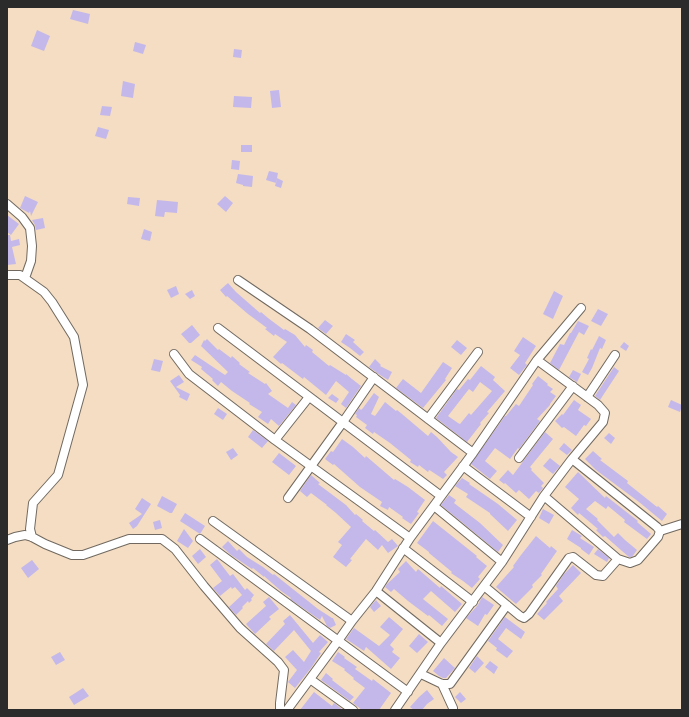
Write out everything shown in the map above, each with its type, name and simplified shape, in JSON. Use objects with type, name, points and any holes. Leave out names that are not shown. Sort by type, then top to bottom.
[{"type":"street","points":[[7,204],[22,217],[30,228],[32,246],[31,261],[25,278]]},
{"type":"street","points":[[7,275],[20,275],[44,292],[52,302],[74,337],[83,385],[58,475],[33,503],[30,529],[32,537]]},
{"type":"street","points":[[238,280],[310,329],[473,453]]},
{"type":"street","points":[[287,710],[352,621],[376,591],[403,548],[473,453],[537,360],[581,308]]},
{"type":"street","points":[[218,328],[441,496]]},
{"type":"street","points":[[428,418],[478,352]]},
{"type":"street","points":[[174,354],[189,374],[275,440],[410,538]]},
{"type":"street","points":[[587,397],[615,355]]},
{"type":"street","points":[[395,710],[502,562],[544,496],[603,422],[605,413],[598,405],[537,360]]},
{"type":"street","points":[[288,498],[344,422],[374,377]]},
{"type":"street","points":[[519,458],[573,386]]},
{"type":"street","points":[[275,440],[309,397]]},
{"type":"street","points":[[572,459],[657,527],[660,532]]},
{"type":"street","points":[[463,466],[531,517]]},
{"type":"street","points":[[544,496],[618,559],[630,563],[638,560],[658,537],[660,532],[682,524]]},
{"type":"street","points":[[434,506],[502,562]]},
{"type":"street","points":[[213,521],[352,621]]},
{"type":"street","points":[[7,540],[25,535],[72,555],[83,555],[129,539],[162,539],[175,549],[240,628],[278,662],[284,670],[280,710]]},
{"type":"street","points":[[200,540],[408,692]]},
{"type":"street","points":[[403,548],[473,602]]},
{"type":"street","points":[[484,586],[524,618],[529,614],[569,558],[573,557],[596,575],[603,576],[618,559]]},
{"type":"street","points":[[376,591],[442,644]]},
{"type":"street","points":[[421,674],[442,684],[450,684],[507,605]]},
{"type":"street","points":[[310,679],[353,710]]},
{"type":"street","points":[[442,684],[453,710]]},
{"type":"building","points":[[73,10],[90,14],[88,24],[70,19]]},
{"type":"building","points":[[37,30],[50,36],[44,51],[31,46]]},
{"type":"building","points":[[135,42],[146,45],[143,54],[133,51]]},
{"type":"building","points":[[234,49],[242,50],[241,58],[233,57]]},
{"type":"building","points":[[123,81],[135,84],[133,98],[121,96]]},
{"type":"building","points":[[279,90],[281,107],[272,108],[270,91]]},
{"type":"building","points":[[234,96],[252,97],[251,108],[233,107]]},
{"type":"building","points":[[102,106],[112,107],[110,116],[100,115]]},
{"type":"building","points":[[98,127],[109,130],[106,139],[95,136]]},
{"type":"building","points":[[241,145],[252,145],[252,152],[241,152]]},
{"type":"building","points":[[232,160],[240,161],[239,170],[231,169]]},
{"type":"building","points":[[269,171],[278,173],[276,183],[266,180]]},
{"type":"building","points":[[238,174],[253,176],[252,187],[243,186],[236,183]]},
{"type":"building","points":[[277,178],[283,181],[281,188],[275,186]]},
{"type":"building","points":[[25,196],[38,202],[31,216],[30,211],[29,213],[20,208]]},
{"type":"building","points":[[225,196],[233,203],[226,212],[217,204]]},
{"type":"building","points":[[128,197],[140,198],[139,206],[127,204]]},
{"type":"building","points":[[157,200],[178,202],[177,213],[165,212],[164,217],[155,216]]},
{"type":"building","points":[[7,215],[19,224],[11,235],[7,232]]},
{"type":"building","points":[[43,218],[45,228],[36,230],[32,220]]},
{"type":"building","points":[[144,229],[152,232],[150,241],[141,239]]},
{"type":"building","points":[[7,235],[10,235],[11,241],[19,239],[20,245],[12,247],[16,264],[7,265]]},
{"type":"building","points":[[228,283],[260,313],[261,312],[284,330],[285,329],[295,335],[305,347],[306,345],[313,350],[312,352],[329,366],[330,365],[346,374],[361,386],[346,408],[341,404],[349,392],[336,381],[326,395],[304,377],[303,379],[273,357],[287,342],[275,334],[274,336],[265,329],[267,328],[227,296],[226,297],[220,290]]},
{"type":"building","points":[[176,286],[179,294],[171,298],[167,290]]},
{"type":"building","points":[[192,290],[195,296],[190,299],[185,294]]},
{"type":"building","points":[[554,291],[563,296],[553,319],[543,314]]},
{"type":"building","points":[[598,309],[608,314],[601,326],[591,321]]},
{"type":"building","points":[[325,320],[333,326],[326,334],[318,328]]},
{"type":"building","points":[[578,321],[589,326],[584,335],[579,332],[559,370],[550,363],[560,344],[564,345]]},
{"type":"building","points":[[192,325],[200,335],[189,343],[181,334]]},
{"type":"building","points":[[346,334],[355,340],[353,342],[364,352],[360,356],[341,342]]},
{"type":"building","points":[[599,336],[606,340],[602,349],[600,348],[588,375],[582,372],[589,359],[587,358],[591,349],[592,350]]},
{"type":"building","points":[[523,337],[536,346],[525,363],[527,365],[519,375],[510,368],[520,355],[514,351]]},
{"type":"building","points":[[207,339],[218,350],[219,349],[231,358],[232,356],[240,363],[239,364],[250,372],[248,373],[265,384],[266,383],[272,391],[268,394],[288,408],[292,402],[296,405],[279,426],[271,419],[268,424],[258,417],[262,412],[249,404],[250,403],[221,382],[218,386],[212,380],[213,379],[201,369],[202,367],[191,360],[195,355],[225,375],[228,372],[201,346],[204,340],[205,341]]},
{"type":"building","points":[[457,340],[467,348],[461,355],[451,347]]},
{"type":"building","points":[[624,342],[629,346],[626,351],[620,347]]},
{"type":"building","points":[[154,359],[163,361],[160,372],[151,370]]},
{"type":"building","points":[[375,359],[381,365],[380,366],[392,372],[388,380],[369,367]]},
{"type":"building","points":[[443,362],[452,368],[445,379],[446,380],[423,408],[396,388],[403,379],[421,393]]},
{"type":"building","points":[[481,366],[495,377],[493,380],[505,391],[487,412],[489,413],[467,442],[436,418],[457,389],[459,390],[468,379],[470,380]],"holes":[[[480,382],[492,391],[471,415],[469,413],[460,424],[448,416],[469,389],[473,392]]]},
{"type":"building","points":[[614,367],[619,371],[600,400],[595,396]]},
{"type":"building","points":[[573,370],[581,374],[577,382],[569,377]]},
{"type":"building","points":[[179,375],[184,382],[176,387],[190,394],[187,401],[179,397],[180,395],[170,381]]},
{"type":"building","points":[[538,376],[553,389],[550,392],[556,396],[537,419],[540,421],[510,459],[495,448],[485,461],[497,471],[490,479],[471,464],[505,416],[516,404],[519,406]]},
{"type":"building","points":[[374,393],[379,397],[371,414],[375,416],[385,402],[428,436],[431,432],[458,457],[444,472],[447,475],[443,479],[431,471],[429,470],[428,472],[419,465],[418,467],[410,462],[411,460],[390,443],[374,432],[373,434],[365,428],[367,425],[356,417],[357,415],[355,414],[359,408],[361,410],[363,408]]},
{"type":"building","points":[[332,394],[339,399],[336,403],[328,398]]},
{"type":"building","points":[[574,400],[581,405],[578,410],[591,419],[586,426],[584,425],[576,436],[564,427],[562,428],[555,421],[562,414],[563,415]]},
{"type":"building","points":[[671,400],[682,405],[680,412],[668,407]]},
{"type":"building","points":[[218,408],[227,414],[223,420],[214,414]]},
{"type":"building","points":[[253,430],[268,441],[262,448],[248,437]]},
{"type":"building","points":[[545,432],[553,439],[530,467],[532,469],[531,470],[544,483],[541,486],[543,488],[539,493],[536,491],[529,499],[519,490],[516,493],[505,483],[504,484],[499,480],[508,470],[513,475]]},
{"type":"building","points":[[609,433],[615,438],[611,444],[604,438]]},
{"type":"building","points":[[342,439],[365,458],[366,456],[394,480],[395,479],[408,487],[425,500],[417,512],[419,513],[411,524],[389,507],[388,510],[380,506],[382,502],[360,487],[334,464],[333,465],[325,459],[331,451],[333,452]]},
{"type":"building","points":[[564,443],[572,450],[567,455],[559,449]]},
{"type":"building","points":[[233,448],[238,455],[231,460],[226,452]]},
{"type":"building","points":[[593,451],[602,459],[600,460],[628,481],[627,483],[667,514],[662,521],[596,470],[585,459]]},
{"type":"building","points":[[279,453],[296,466],[289,475],[272,462]]},
{"type":"building","points":[[550,458],[560,466],[553,474],[543,466]]},
{"type":"building","points":[[578,472],[605,498],[606,496],[638,521],[637,522],[651,534],[647,539],[624,522],[625,520],[608,506],[606,509],[595,501],[586,509],[598,519],[597,520],[614,537],[618,533],[637,550],[632,557],[629,557],[605,536],[603,537],[596,530],[598,529],[579,513],[578,515],[571,508],[579,499],[565,487]]},
{"type":"building","points":[[311,475],[320,483],[318,484],[346,505],[355,515],[356,514],[374,531],[375,530],[388,542],[392,539],[398,546],[388,553],[382,545],[378,550],[366,539],[350,559],[352,560],[346,567],[333,557],[342,545],[338,542],[351,527],[327,505],[311,493],[307,497],[300,491]]},
{"type":"building","points":[[462,478],[517,520],[508,531],[490,513],[466,497],[468,494],[455,486]]},
{"type":"building","points":[[449,495],[456,500],[454,503],[480,523],[503,545],[498,552],[441,505]]},
{"type":"building","points":[[162,496],[177,504],[172,513],[157,506]]},
{"type":"building","points":[[142,498],[151,504],[137,526],[133,529],[129,523],[142,514],[135,509]]},
{"type":"building","points":[[543,509],[554,515],[549,524],[539,518]]},
{"type":"building","points":[[185,513],[205,526],[200,534],[180,521]]},
{"type":"building","points":[[160,520],[162,528],[155,530],[153,522]]},
{"type":"building","points":[[433,521],[477,556],[476,557],[487,566],[478,577],[480,579],[472,588],[451,573],[452,572],[417,543]]},
{"type":"building","points":[[184,529],[193,541],[188,548],[177,541]]},
{"type":"building","points":[[572,530],[582,536],[580,538],[594,547],[589,555],[567,539]]},
{"type":"building","points":[[536,536],[550,548],[551,546],[557,551],[541,574],[542,575],[532,585],[533,587],[516,604],[496,587],[514,567],[513,566]]},
{"type":"building","points":[[228,541],[237,551],[239,549],[247,557],[273,575],[274,574],[318,609],[333,618],[336,625],[330,628],[327,626],[322,616],[320,620],[290,599],[291,598],[264,576],[231,555],[222,547]]},
{"type":"building","points":[[200,549],[206,557],[198,564],[192,556]]},
{"type":"building","points":[[598,549],[609,558],[607,562],[594,554]]},
{"type":"building","points":[[217,559],[230,576],[233,574],[245,590],[247,588],[254,595],[251,599],[252,600],[249,603],[248,601],[236,615],[229,607],[242,595],[235,587],[232,589],[231,587],[220,596],[213,588],[222,581],[210,565]]},
{"type":"building","points":[[32,560],[39,569],[28,578],[21,568]]},
{"type":"building","points":[[406,561],[416,572],[418,569],[462,604],[455,612],[431,591],[423,599],[448,619],[442,626],[394,589],[391,592],[385,587],[400,572],[398,569]]},
{"type":"building","points":[[573,565],[581,573],[559,596],[563,601],[544,620],[537,614],[558,589],[556,586],[564,574]]},
{"type":"building","points":[[269,597],[279,609],[269,617],[271,619],[255,634],[246,624],[266,606],[263,602]]},
{"type":"building","points":[[482,597],[494,605],[487,615],[485,614],[478,626],[466,618],[478,605]]},
{"type":"building","points":[[376,600],[381,606],[374,612],[370,607]]},
{"type":"building","points":[[290,615],[313,643],[320,635],[328,642],[319,652],[321,653],[295,688],[288,682],[297,670],[285,657],[293,650],[304,662],[311,651],[294,630],[274,651],[266,644],[285,624],[283,621]]},
{"type":"building","points":[[389,617],[403,629],[390,645],[394,649],[392,652],[400,658],[391,669],[366,647],[364,651],[346,639],[354,628],[379,646],[390,635],[380,627]]},
{"type":"building","points":[[505,617],[525,632],[521,639],[506,628],[498,639],[513,651],[507,658],[496,650],[497,648],[488,641]]},
{"type":"building","points":[[419,634],[428,642],[417,653],[409,646]]},
{"type":"building","points":[[60,652],[65,660],[56,665],[51,657]]},
{"type":"building","points":[[338,652],[357,667],[355,669],[372,681],[373,679],[391,693],[379,710],[362,710],[353,703],[365,688],[353,679],[354,678],[344,670],[345,669],[332,661]]},
{"type":"building","points":[[477,656],[484,663],[475,673],[469,668]]},
{"type":"building","points":[[444,658],[455,668],[446,678],[439,676],[433,671]]},
{"type":"building","points":[[490,661],[498,667],[494,674],[485,667]]},
{"type":"building","points":[[326,673],[333,679],[332,680],[354,697],[350,701],[321,680]]},
{"type":"building","points":[[83,688],[89,696],[74,705],[69,697]]},
{"type":"building","points":[[427,690],[434,699],[422,710],[414,710],[410,707],[419,697]]},
{"type":"building","points":[[314,692],[332,706],[334,703],[343,710],[300,710]]},
{"type":"building","points":[[460,692],[466,699],[461,703],[455,697]]}]
